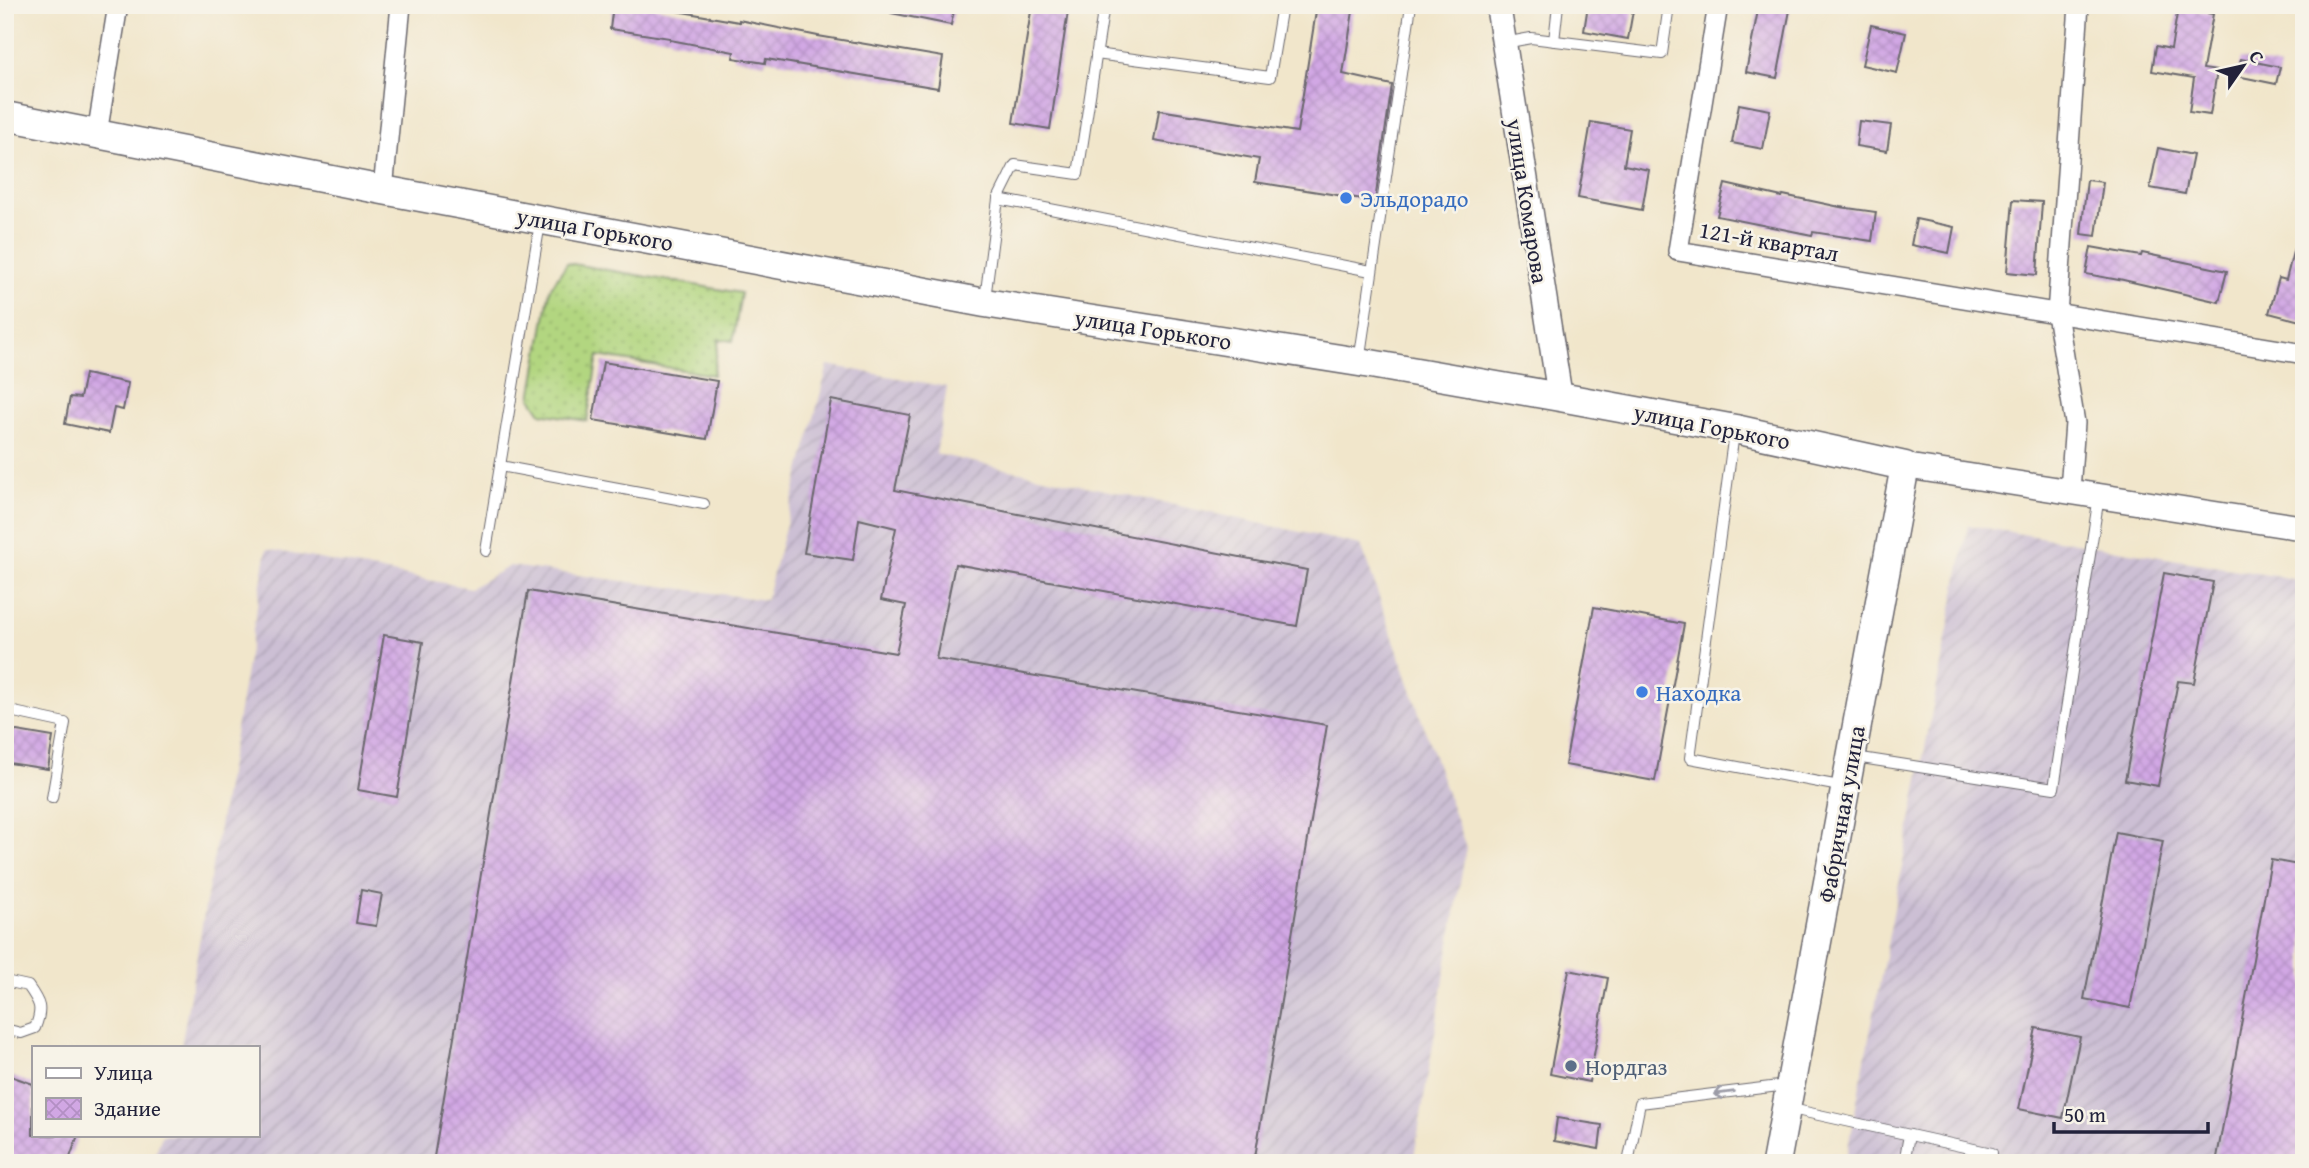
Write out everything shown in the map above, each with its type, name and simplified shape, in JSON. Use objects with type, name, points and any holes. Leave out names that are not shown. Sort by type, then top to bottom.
[{"type":"main road","name":"улица Горького","points":[[5,116],[985,303],[1359,362],[1560,397],[1735,429],[1905,466]]},
{"type":"main road","name":"Фабричная улица","points":[[1776,1163],[1905,466]]},
{"type":"street","points":[[96,134],[118,5]]},
{"type":"street","points":[[383,190],[401,5]]},
{"type":"street","name":"улица Комарова","points":[[1498,5],[1560,397]]},
{"type":"street","name":"121-й квартал","points":[[1718,5],[1678,251],[2304,354]]},
{"type":"street","points":[[2070,490],[2075,423],[2057,314],[2079,5]]},
{"type":"street","name":"улица Горького","points":[[1905,466],[2304,528]]},
{"type":"lane","points":[[985,303],[998,199],[1015,164],[1078,174],[1104,5]]},
{"type":"lane","points":[[1096,54],[1270,77],[1282,5]]},
{"type":"lane","points":[[1359,362],[1411,5]]},
{"type":"lane","points":[[1554,41],[1558,5]]},
{"type":"lane","points":[[1503,43],[1531,38],[1662,54],[1669,5]]},
{"type":"lane","points":[[998,199],[1371,271]]},
{"type":"lane","points":[[485,551],[541,219]]},
{"type":"lane","points":[[1735,429],[1690,758],[1846,787]]},
{"type":"lane","points":[[500,466],[704,504]]},
{"type":"lane","points":[[1851,756],[2054,788],[2099,495]]},
{"type":"lane","points":[[5,710],[65,723],[52,798]]},
{"type":"lane","points":[[5,981],[28,986],[39,1002],[41,1015],[35,1028],[21,1033],[5,1029]]},
{"type":"lane","points":[[1628,1163],[1640,1103],[1789,1096],[1909,1135],[1992,1153],[1991,1163]]},
{"type":"lane","points":[[1904,1163],[1909,1135]]},
{"type":"shaded area","points":[[828,365],[947,387],[936,454],[1361,545],[1466,848],[1413,1163],[152,1163],[162,1136],[259,1136],[259,1046],[181,1046],[267,549],[470,588],[510,566],[766,600]]},
{"type":"shaded area","points":[[1968,525],[2304,581],[2304,1163],[1845,1163]]},
{"type":"green space","points":[[567,263],[741,293],[733,341],[719,339],[713,375],[598,356],[587,421],[541,413],[531,398],[550,289]]},
{"type":"building","points":[[613,5],[643,5],[739,20],[943,57],[938,88],[766,59],[765,63],[733,58],[734,52],[610,29]]},
{"type":"building","points":[[892,5],[955,5],[951,25],[891,13]]},
{"type":"building","points":[[1032,5],[1069,5],[1050,129],[1013,123]]},
{"type":"building","points":[[1317,5],[1354,5],[1343,74],[1392,85],[1375,201],[1255,182],[1259,159],[1154,141],[1159,110],[1297,132]]},
{"type":"building","points":[[1588,5],[1634,5],[1628,39],[1584,31]]},
{"type":"building","points":[[1759,5],[1791,5],[1777,78],[1746,72]]},
{"type":"building","points":[[2178,8],[2213,14],[2203,69],[2217,71],[2210,115],[2189,112],[2194,78],[2152,71],[2156,46],[2171,49]]},
{"type":"building","points":[[1871,25],[1906,33],[1897,73],[1862,65]]},
{"type":"building","points":[[2241,59],[2280,67],[2276,84],[2237,76]]},
{"type":"building","points":[[1739,104],[1770,110],[1763,149],[1732,143]]},
{"type":"building","points":[[1859,121],[1891,125],[1887,151],[1856,146]]},
{"type":"building","points":[[1591,122],[1630,129],[1624,165],[1649,170],[1642,210],[1578,198]]},
{"type":"building","points":[[2158,148],[2193,155],[2185,194],[2150,188]]},
{"type":"building","points":[[2087,180],[2103,182],[2096,236],[2081,234]]},
{"type":"building","points":[[1725,184],[1782,197],[1783,195],[1876,212],[1872,241],[1813,232],[1812,235],[1717,216]]},
{"type":"building","points":[[2013,200],[2042,202],[2037,275],[2007,272]]},
{"type":"building","points":[[1916,219],[1954,227],[1949,253],[1911,245]]},
{"type":"building","points":[[2298,232],[2304,233],[2304,322],[2269,313],[2279,278],[2286,280]]},
{"type":"building","points":[[2091,247],[2141,256],[2142,253],[2227,271],[2219,302],[2086,274]]},
{"type":"building","points":[[603,362],[717,381],[707,439],[593,420]]},
{"type":"building","points":[[85,374],[128,383],[123,410],[114,408],[109,433],[65,424],[70,397],[80,398]]},
{"type":"building","points":[[831,400],[910,415],[895,490],[1307,570],[1297,626],[955,564],[936,659],[1327,725],[1254,1163],[433,1163],[528,591],[896,653],[906,605],[881,600],[896,528],[859,519],[853,560],[804,553]]},
{"type":"building","points":[[2164,573],[2213,582],[2194,683],[2178,681],[2158,786],[2125,780]]},
{"type":"building","points":[[1594,607],[1684,624],[1655,781],[1565,765]]},
{"type":"building","points":[[384,635],[423,642],[397,797],[358,790]]},
{"type":"building","points":[[5,729],[53,737],[48,769],[9,763],[12,748],[5,747]]},
{"type":"building","points":[[2116,832],[2163,841],[2130,1008],[2084,999]]},
{"type":"building","points":[[2271,860],[2304,866],[2304,1163],[2216,1163]]},
{"type":"building","points":[[361,890],[382,894],[376,926],[356,923]]},
{"type":"building","points":[[1569,970],[1608,978],[1589,1082],[1550,1074]]},
{"type":"building","points":[[2036,1028],[2080,1037],[2063,1118],[2019,1109]]},
{"type":"building","points":[[5,1074],[32,1084],[32,1136],[78,1136],[68,1163],[5,1163]]},
{"type":"building","points":[[1557,1118],[1602,1125],[1599,1149],[1554,1141]]},
{"type":"place","name":"Эльдорадо","points":[[1346,198]]},
{"type":"place","name":"Находка","points":[[1642,692]]},
{"type":"place","name":"Нордгаз","points":[[1571,1066]]}]
